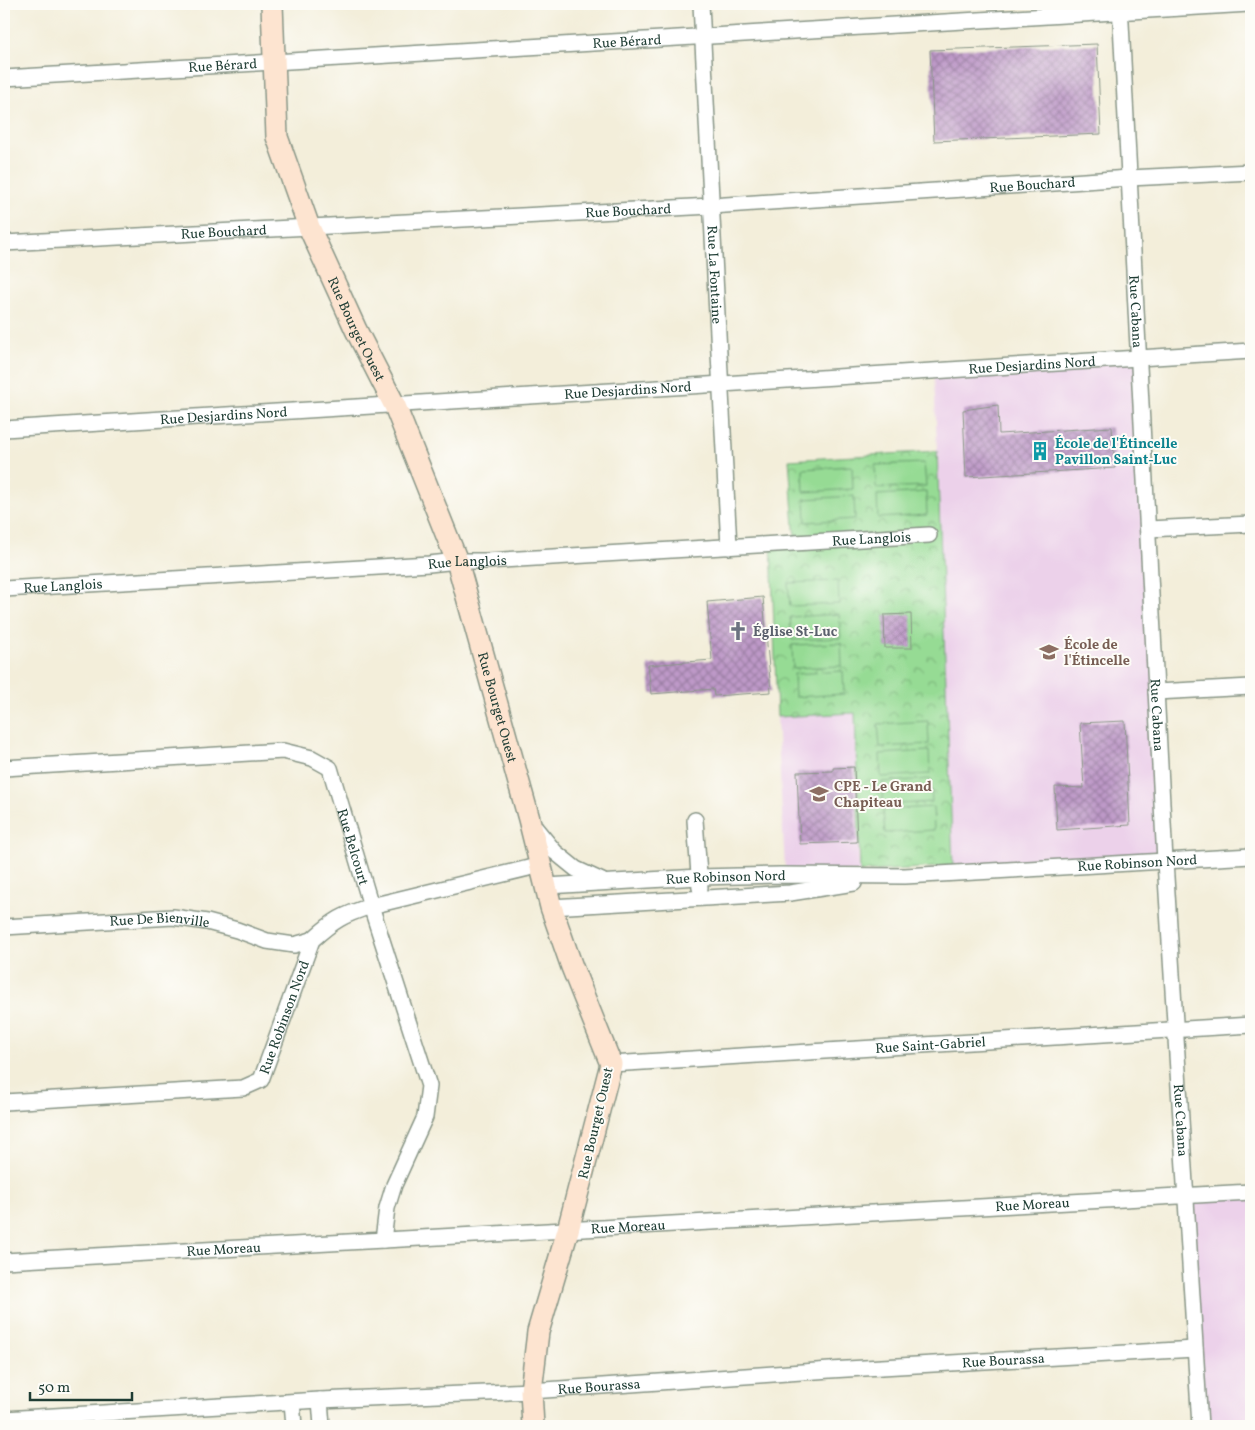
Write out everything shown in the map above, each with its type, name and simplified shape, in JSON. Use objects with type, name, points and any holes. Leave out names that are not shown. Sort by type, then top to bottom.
[{"type":"street","name":"Rue Bourget Ouest","points":[[272,4],[277,137],[309,227],[356,330],[395,406],[457,561],[547,886],[551,907],[572,967],[611,1064],[568,1230],[538,1332],[531,1391],[533,1426]]},
{"type":"street","name":"Rue La Fontaine","points":[[701,4],[729,547]]},
{"type":"street","name":"Rue Bérard","points":[[4,78],[702,37],[1120,8],[1249,4]]},
{"type":"street","name":"Rue Cabana","points":[[1120,8],[1165,861],[1200,1426]]},
{"type":"street","name":"Rue Bouchard","points":[[4,242],[712,206],[1129,178],[1251,172]]},
{"type":"street","name":"Rue Desjardins Nord","points":[[4,430],[1251,351]]},
{"type":"street","points":[[1148,529],[1251,524]]},
{"type":"street","name":"Rue Langlois","points":[[4,589],[419,565],[457,561],[486,561],[929,535]]},
{"type":"street","points":[[1156,692],[1251,687]]},
{"type":"street","name":"Rue Belcourt","points":[[4,768],[283,751],[312,758],[330,768],[429,1086],[426,1117],[394,1185],[387,1208],[383,1240]]},
{"type":"street","points":[[529,820],[555,852],[576,869],[606,882]]},
{"type":"street","points":[[695,820],[701,897]]},
{"type":"street","name":"Rue Robinson Nord","points":[[547,886],[699,878],[905,876],[1251,856]]},
{"type":"street","name":"Rue Robinson Nord","points":[[4,1102],[243,1088],[261,1080],[312,940],[327,926],[345,914],[372,906],[541,865]]},
{"type":"street","name":"Rue Robinson Nord","points":[[551,907],[790,893],[905,876]]},
{"type":"street","name":"Rue De Bienville","points":[[4,927],[173,917],[207,922],[267,941],[294,946],[312,940]]},
{"type":"street","name":"Rue Saint-Gabriel","points":[[611,1064],[1251,1025]]},
{"type":"street","name":"Rue Moreau","points":[[4,1261],[1251,1192]]},
{"type":"street","name":"Rue Bourassa","points":[[4,1419],[102,1420],[320,1400],[531,1391],[850,1369],[1195,1349]]},
{"type":"street","points":[[320,1400],[322,1426]]},
{"type":"street","points":[[292,1402],[294,1426]]},
{"type":"shaded area","name":"École de l'Étincelle","points":[[1139,359],[1164,853],[953,866],[934,372]]},
{"type":"shaded area","name":"CPE - Le Grand Chapiteau","points":[[855,713],[859,872],[785,870],[777,717]]},
{"type":"shaded area","points":[[1251,1192],[1251,1426],[1200,1426],[1186,1196]]},
{"type":"green space","points":[[937,451],[953,866],[860,872],[855,713],[777,717],[771,542],[795,540],[789,460]]},
{"type":"green space","points":[[924,463],[926,486],[876,488],[875,465]]},
{"type":"green space","points":[[852,466],[853,489],[804,492],[803,469]]},
{"type":"green space","points":[[926,492],[927,515],[878,518],[877,495]]},
{"type":"green space","points":[[854,496],[855,519],[806,522],[805,499]]},
{"type":"green space","points":[[838,581],[839,604],[790,606],[788,583]]},
{"type":"green space","points":[[839,614],[841,638],[792,640],[790,617]]},
{"type":"green space","points":[[841,643],[842,666],[793,668],[792,645]]},
{"type":"green space","points":[[843,671],[844,694],[795,697],[794,674]]},
{"type":"green space","points":[[928,721],[929,744],[880,747],[878,724]]},
{"type":"green space","points":[[929,751],[930,774],[881,777],[880,754]]},
{"type":"green space","points":[[931,779],[932,802],[883,805],[882,782]]},
{"type":"green space","points":[[933,807],[934,830],[885,833],[883,810]]},
{"type":"building","points":[[1097,44],[1101,134],[934,141],[930,50]]},
{"type":"building","name":"École de l'Étincelle Pavillon Saint-Luc","points":[[998,405],[999,434],[1112,427],[1115,468],[966,477],[963,410]]},
{"type":"building","name":"Église St-Luc","points":[[763,597],[771,692],[714,696],[713,689],[651,694],[648,665],[712,660],[707,602]]},
{"type":"building","points":[[911,614],[912,648],[885,648],[884,615]]},
{"type":"building","points":[[1125,721],[1130,825],[1057,830],[1055,787],[1084,788],[1080,723]]},
{"type":"building","points":[[854,767],[857,842],[800,844],[797,772],[833,771],[833,768]]},
{"type":"place","name":"École de l'Étincelle Pavillon Saint-Luc","points":[[1040,451]]},
{"type":"place","name":"Église St-Luc","points":[[738,631]]},
{"type":"place","name":"École de l'Étincelle","points":[[1049,652]]},
{"type":"place","name":"CPE - Le Grand Chapiteau","points":[[819,794]]}]
